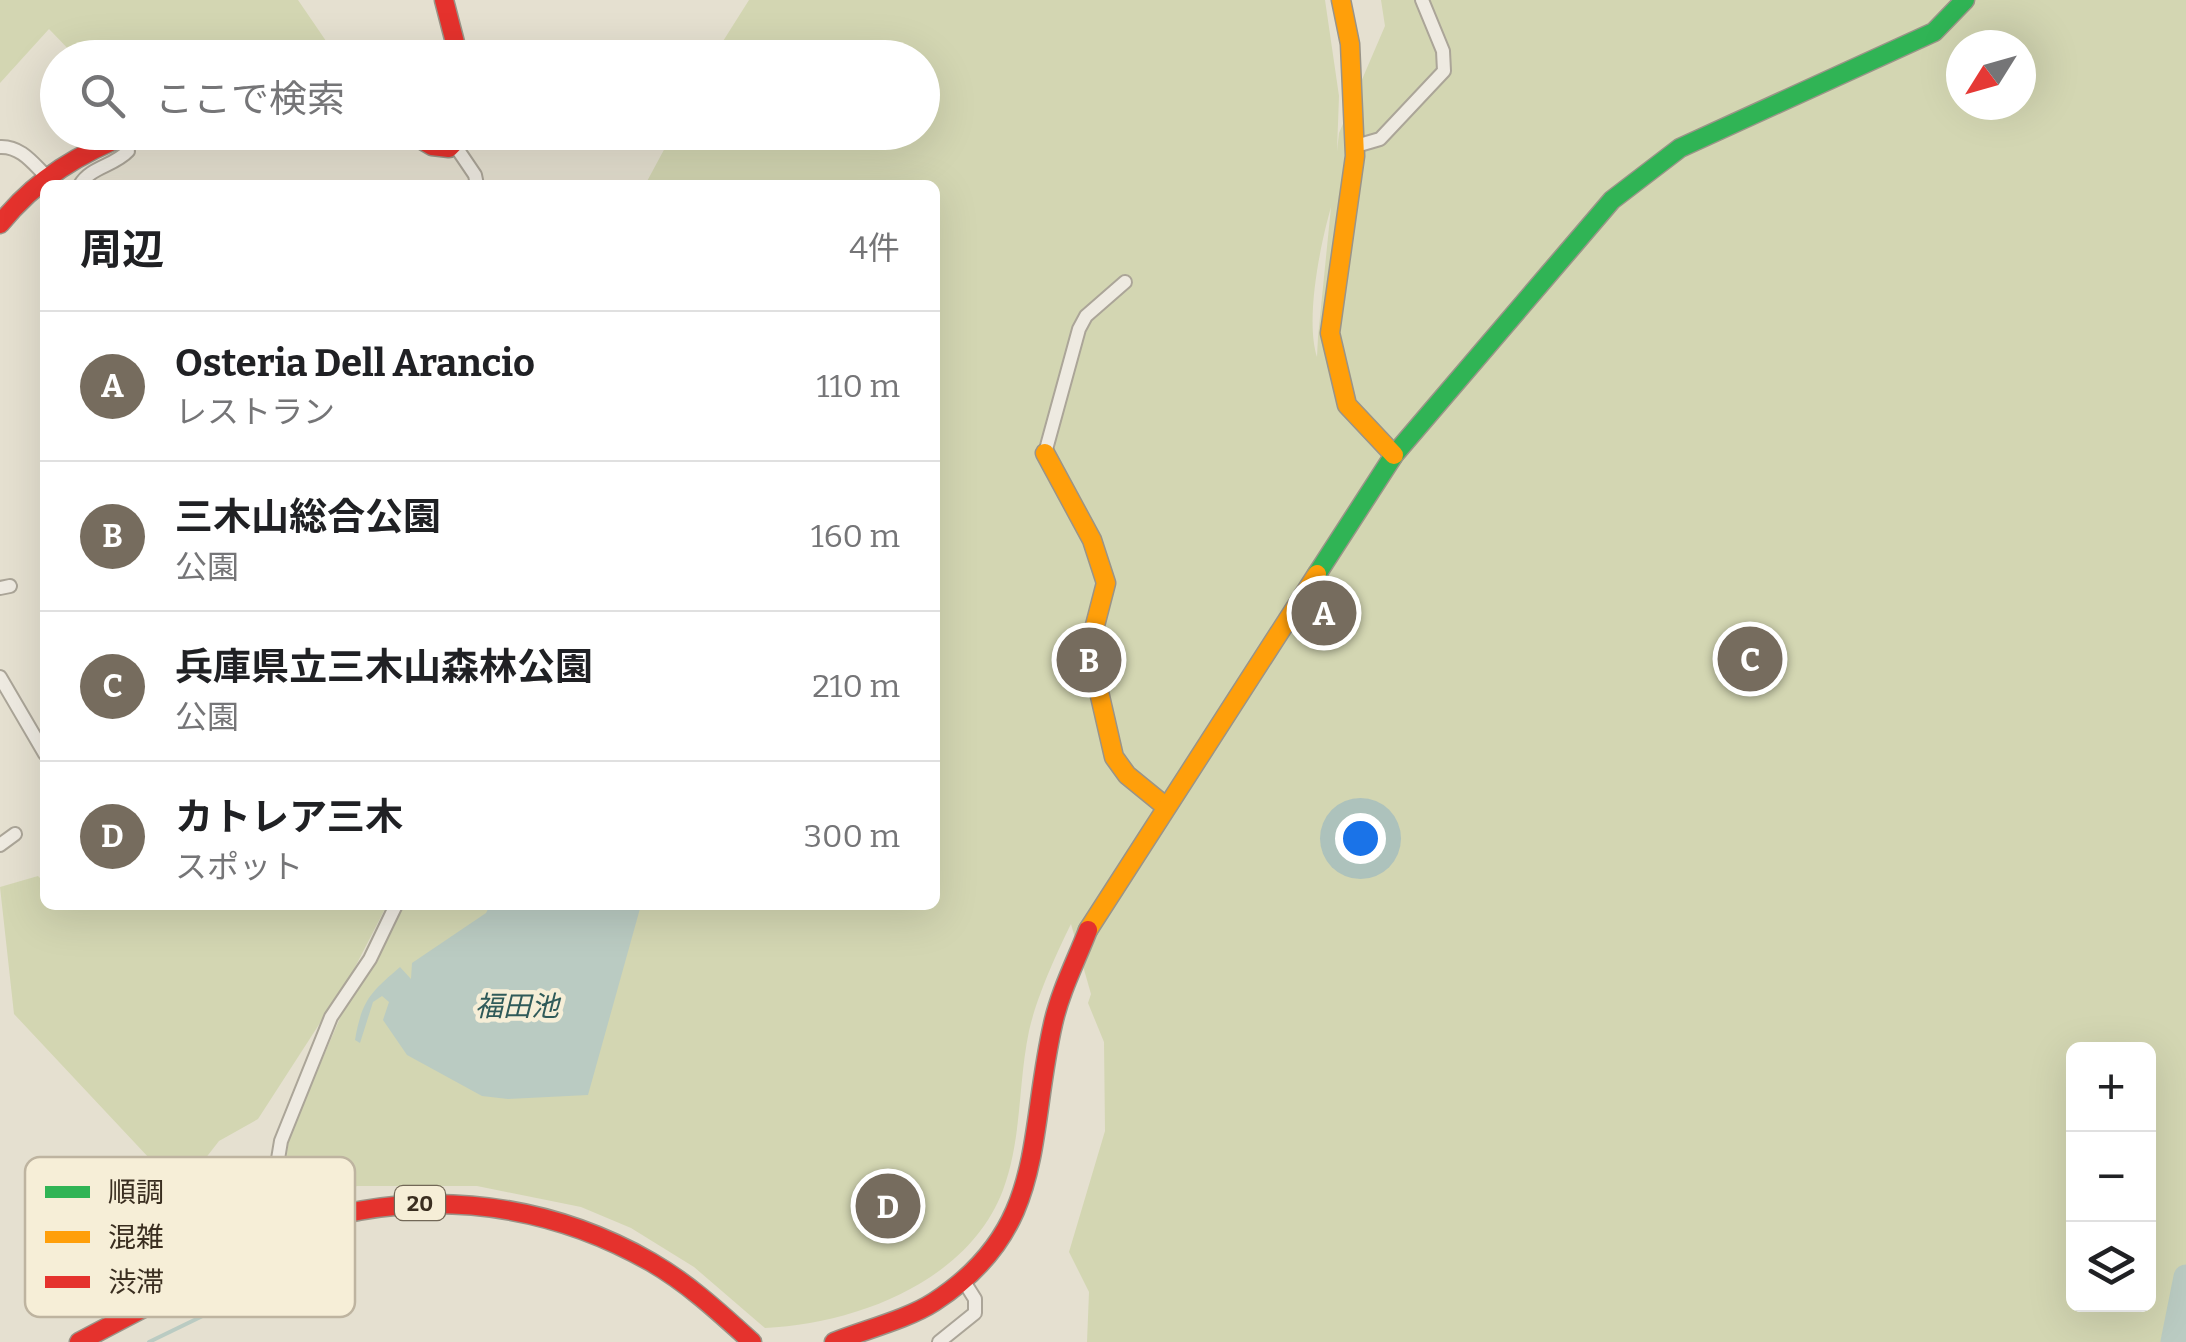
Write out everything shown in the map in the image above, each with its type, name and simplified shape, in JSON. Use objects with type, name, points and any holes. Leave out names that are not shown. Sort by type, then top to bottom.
[{"type":"street","points":[[444,0],[454,40]]},
{"type":"street","points":[[1341,0],[1350,44],[1356,146],[1330,333],[1347,405],[1394,455]]},
{"type":"street","points":[[1356,146],[1380,140],[1444,71],[1443,51],[1422,0]]},
{"type":"street","points":[[834,1342],[932,1304],[989,1258],[1014,1215],[1030,1168],[1053,1021],[1090,924],[1394,455],[1612,200],[1680,148],[1934,32],[1964,0]]},
{"type":"street","points":[[0,147],[5,145],[20,152],[44,176]]},
{"type":"street","points":[[40,180],[86,150]]},
{"type":"street","points":[[81,180],[122,158],[128,150]]},
{"type":"street","points":[[465,150],[476,180]]},
{"type":"street","points":[[0,224],[40,180]]},
{"type":"street","points":[[1125,282],[1086,316],[1079,328],[1045,452],[1092,540],[1106,583],[1092,637],[1094,670],[1114,757],[1127,775],[1165,806]]},
{"type":"street","points":[[0,677],[40,742]]},
{"type":"street","points":[[278,1157],[281,1141],[331,1017],[370,958],[394,910]]},
{"type":"street","name":"20","points":[[355,1210],[448,1200],[523,1211],[592,1231],[657,1263],[702,1296],[752,1342]]},
{"type":"street","points":[[939,1342],[974,1313],[975,1300],[962,1280]]},
{"type":"street","name":"20","points":[[79,1342],[126,1317]]},
{"type":"green space","points":[[0,0],[298,0],[325,40],[60,40],[49,29],[0,83]]},
{"type":"green space","points":[[749,0],[1325,0],[1339,96],[1337,151],[1339,133],[1385,26],[1381,0],[2186,0],[2186,1342],[1087,1342],[1089,1292],[1069,1252],[1105,1131],[1104,1042],[1088,1003],[1091,994],[1071,924],[1032,1018],[1014,1151],[1003,1190],[987,1222],[937,1273],[905,1292],[836,1318],[765,1328],[694,1267],[631,1228],[581,1207],[477,1186],[355,1187],[355,1157],[287,1157],[288,1139],[346,1004],[382,951],[402,910],[940,910],[940,180],[648,180],[664,150],[940,150],[940,40],[724,40]],"holes":[[[1331,207],[1317,357],[1313,303]]]},
{"type":"green space","points":[[38,876],[40,910],[384,910],[351,975],[258,1119],[219,1141],[207,1157],[148,1157],[14,1014],[0,887]]},
{"type":"water","name":"福田池","points":[[640,910],[588,1095],[508,1099],[482,1096],[407,1055],[383,1020],[389,1002],[382,996],[373,1002],[360,1043],[355,1040],[364,1006],[381,984],[400,967],[411,979],[412,963],[486,913]]},
{"type":"waterway","points":[[2173,1342],[2186,1277]]},
{"type":"waterway","points":[[149,1342],[200,1317]]},
{"type":"traffic: fast","points":[[1317,574],[1394,455],[1612,200],[1680,148],[1934,32],[1965,0]]},
{"type":"traffic: slow","points":[[1341,0],[1350,44],[1355,156],[1330,333],[1347,405],[1394,455]]},
{"type":"traffic: slow","points":[[1045,453],[1092,540],[1106,583],[1092,637],[1094,670],[1114,757],[1127,775],[1165,806]]},
{"type":"traffic: slow","points":[[1088,930],[1317,574]]},
{"type":"traffic: jam","points":[[444,0],[454,40]]},
{"type":"traffic: jam","points":[[44,180],[93,150]]},
{"type":"traffic: jam","points":[[0,224],[40,183]]},
{"type":"traffic: jam","points":[[834,1342],[934,1302],[970,1274],[997,1244],[1026,1178],[1053,1024],[1088,930]]},
{"type":"traffic: jam","points":[[355,1212],[425,1204],[472,1206],[564,1224],[651,1262],[704,1299],[752,1342]]},
{"type":"traffic: jam","points":[[79,1342],[126,1317]]},
{"type":"place","name":"Osteria Dell Arancio","points":[[1324,613]]},
{"type":"place","name":"兵庫県立三木山森林公園","points":[[1750,659]]},
{"type":"place","name":"三木山総合公園","points":[[1089,660]]},
{"type":"place","name":"カトレア三木","points":[[888,1206]]}]
